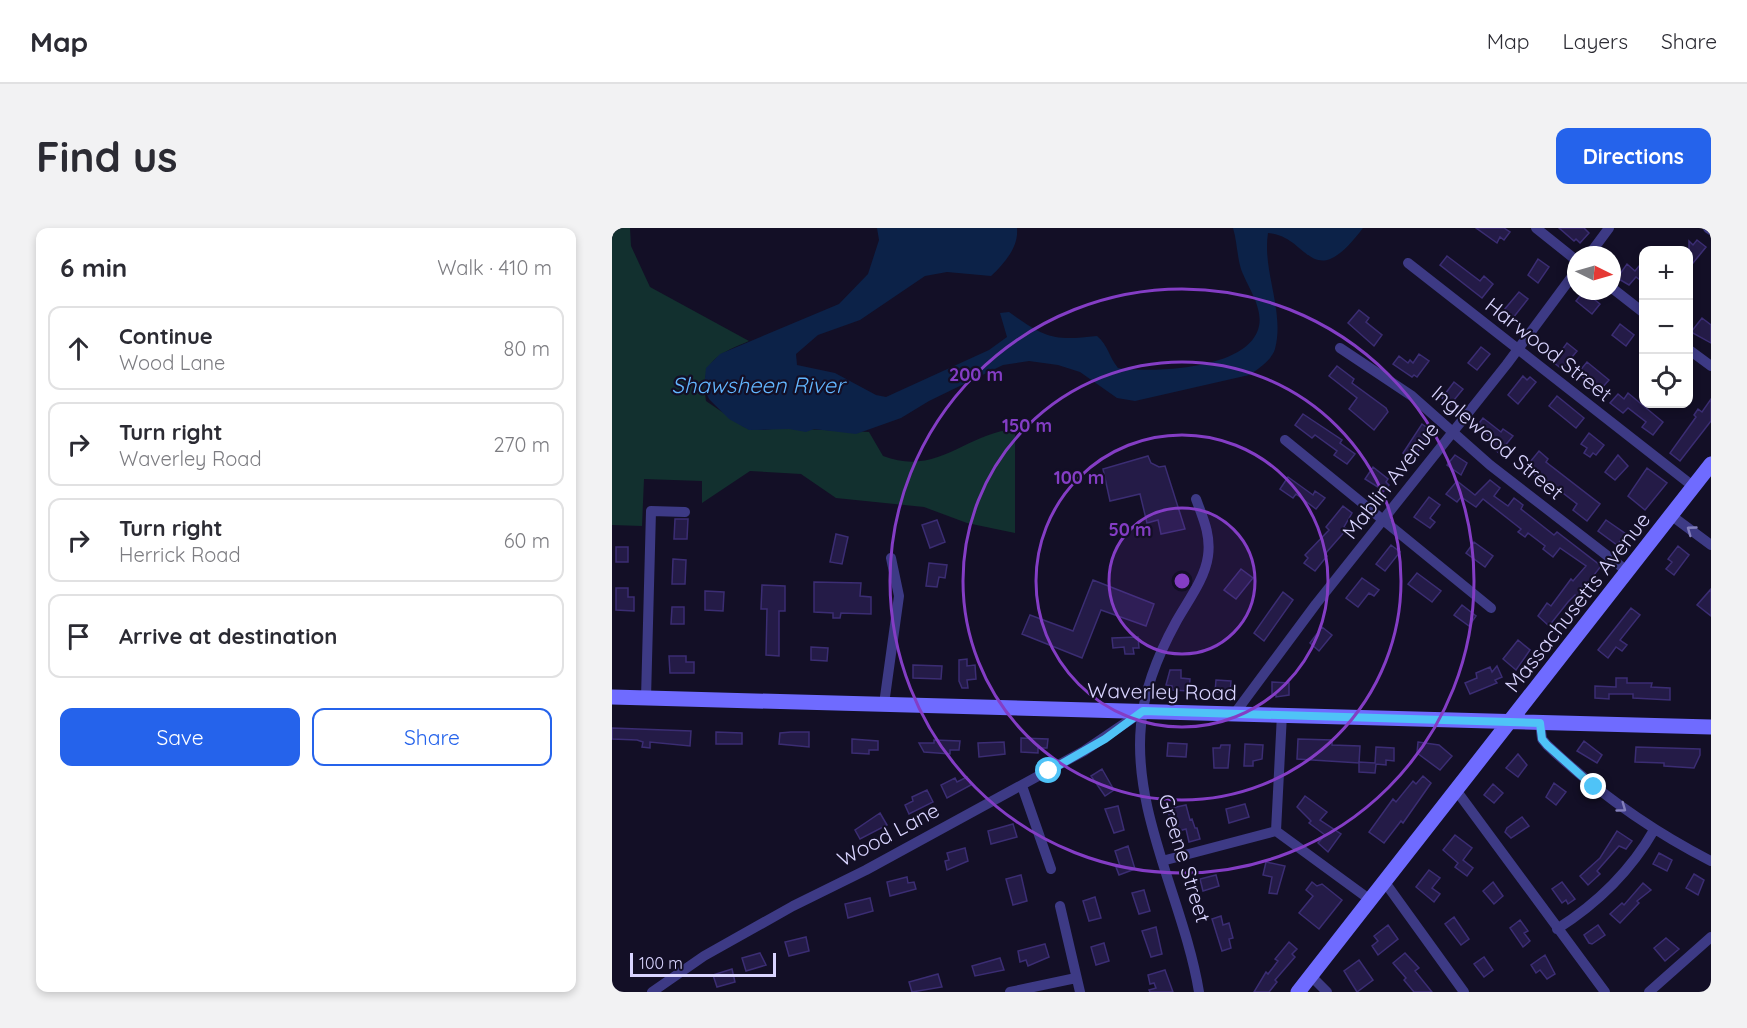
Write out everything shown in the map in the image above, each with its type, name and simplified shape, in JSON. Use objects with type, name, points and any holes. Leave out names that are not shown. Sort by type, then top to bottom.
[{"type":"main road","name":"Massachusetts Avenue","points":[[1298,992],[1711,464]]},
{"type":"main road","name":"Waverley Road","points":[[612,697],[1711,727]]},
{"type":"street","points":[[1536,228],[1567,253]]},
{"type":"street","points":[[1596,246],[1609,228]]},
{"type":"street","name":"Harwood Street","points":[[1408,262],[1694,487]]},
{"type":"street","name":"Mablin Avenue","points":[[1235,713],[1312,609],[1518,349],[1567,283]]},
{"type":"street","points":[[1621,295],[1639,309]]},
{"type":"street","name":"Inglewood Street","points":[[1340,348],[1392,381],[1490,465],[1627,571]]},
{"type":"street","points":[[1693,352],[1711,366]]},
{"type":"street","points":[[1285,440],[1491,608]]},
{"type":"street","name":"Greene Street","points":[[1196,499],[1207,526],[1208,558],[1164,646],[1143,711],[1140,738],[1143,781],[1162,861],[1189,940],[1199,992]]},
{"type":"street","points":[[646,698],[651,511],[685,512]]},
{"type":"street","points":[[1672,516],[1711,545]]},
{"type":"street","points":[[884,704],[899,596],[891,558]]},
{"type":"street","name":"Wood Lane","points":[[652,992],[704,956],[793,906],[1022,786],[1105,739],[1143,711]]},
{"type":"street","points":[[1276,831],[1282,714]]},
{"type":"street","points":[[1540,723],[1542,739],[1594,787],[1654,830],[1711,861]]},
{"type":"street","points":[[1022,786],[1051,869]]},
{"type":"street","points":[[1456,790],[1605,992]]},
{"type":"street","points":[[1557,929],[1600,899],[1618,880],[1654,830]]},
{"type":"street","points":[[1162,861],[1276,831]]},
{"type":"street","points":[[1276,831],[1369,899]]},
{"type":"street","points":[[1384,881],[1464,992]]},
{"type":"street","points":[[1060,906],[1080,992]]},
{"type":"street","points":[[1649,992],[1711,937]]},
{"type":"street","points":[[1311,975],[1327,992]]},
{"type":"street","points":[[1010,992],[1076,978]]},
{"type":"green space","points":[[612,228],[630,228],[631,246],[650,287],[749,341],[713,361],[708,368],[705,388],[706,401],[744,427],[763,430],[781,428],[869,432],[883,456],[902,461],[936,458],[997,432],[1015,429],[1015,533],[967,523],[924,507],[836,498],[801,474],[750,471],[702,503],[702,481],[644,479],[642,526],[612,525]]},
{"type":"water","name":"Shawsheen River","points":[[877,228],[1017,228],[1013,248],[991,276],[947,272],[925,276],[860,320],[818,335],[796,354],[797,365],[835,373],[876,395],[886,397],[989,350],[1007,337],[1000,313],[1009,312],[1050,336],[1070,338],[1097,336],[1104,343],[1118,368],[1175,369],[1219,360],[1238,352],[1252,341],[1260,319],[1254,297],[1241,269],[1233,228],[1363,228],[1346,248],[1332,258],[1321,260],[1311,257],[1282,236],[1268,233],[1268,262],[1276,306],[1277,335],[1271,357],[1249,375],[1135,401],[1117,398],[1080,372],[1058,365],[1029,361],[1003,365],[929,401],[901,418],[856,434],[814,429],[806,432],[789,429],[749,430],[729,419],[709,399],[704,388],[706,368],[720,354],[839,304],[868,274],[879,240]]},
{"type":"building","points":[[1476,228],[1504,228],[1510,232],[1504,240],[1500,237],[1497,243]]},
{"type":"building","points":[[1559,228],[1584,228],[1589,233],[1580,243],[1576,239],[1574,241]]},
{"type":"building","points":[[1697,240],[1706,247],[1693,263],[1693,246],[1689,246],[1689,241],[1693,245]]},
{"type":"building","points":[[1447,256],[1480,281],[1484,276],[1493,284],[1482,298],[1440,265]]},
{"type":"building","points":[[1538,259],[1549,267],[1538,283],[1528,275]]},
{"type":"building","points":[[1627,264],[1635,271],[1639,266],[1639,279],[1636,277],[1629,285],[1621,280],[1621,272]]},
{"type":"building","points":[[1519,292],[1528,299],[1513,318],[1504,310]]},
{"type":"building","points":[[1595,300],[1600,304],[1592,314],[1576,301]]},
{"type":"building","points":[[1359,310],[1369,318],[1366,322],[1382,335],[1374,346],[1348,323]]},
{"type":"building","points":[[1702,318],[1711,325],[1711,343],[1693,333],[1693,329]]},
{"type":"building","points":[[1620,324],[1634,335],[1626,346],[1612,335]]},
{"type":"building","points":[[1567,343],[1577,351],[1562,369],[1553,362]]},
{"type":"building","points":[[1481,347],[1490,354],[1477,370],[1468,363]]},
{"type":"building","points":[[1419,354],[1429,361],[1417,377],[1414,375],[1412,377],[1393,364],[1399,356],[1408,363],[1410,360],[1413,363]]},
{"type":"building","points":[[1587,362],[1609,380],[1601,389],[1597,385],[1594,388],[1578,373]]},
{"type":"building","points":[[1337,366],[1354,379],[1352,383],[1386,408],[1388,412],[1374,430],[1349,409],[1357,398],[1329,376]]},
{"type":"building","points":[[1523,376],[1527,380],[1530,377],[1536,382],[1518,404],[1508,395]]},
{"type":"building","points":[[1454,382],[1463,389],[1450,405],[1442,398]]},
{"type":"building","points":[[1628,393],[1639,402],[1639,408],[1646,408],[1663,422],[1653,435],[1642,427],[1646,422],[1628,408],[1623,413],[1610,403],[1618,394],[1624,399]]},
{"type":"building","points":[[1557,396],[1584,418],[1576,428],[1549,406]]},
{"type":"building","points":[[1711,399],[1711,421],[1680,461],[1670,453],[1696,417],[1694,415],[1698,409],[1702,412]]},
{"type":"building","points":[[1303,414],[1342,440],[1340,443],[1355,454],[1347,464],[1334,455],[1337,451],[1315,435],[1312,438],[1295,425]]},
{"type":"building","points":[[1483,418],[1501,432],[1503,429],[1513,436],[1499,453],[1490,446],[1494,440],[1477,426]]},
{"type":"building","points":[[1422,424],[1433,432],[1412,459],[1403,453]]},
{"type":"building","points":[[1589,433],[1604,445],[1596,455],[1593,453],[1590,457],[1584,453],[1587,448],[1581,444]]},
{"type":"building","points":[[1539,451],[1548,459],[1546,462],[1600,504],[1587,521],[1573,510],[1577,504],[1526,467]]},
{"type":"building","points":[[1455,455],[1467,463],[1461,475],[1447,465]]},
{"type":"building","points":[[1618,455],[1628,466],[1615,480],[1605,472]]},
{"type":"building","points":[[1148,456],[1151,463],[1159,467],[1165,466],[1185,529],[1161,534],[1158,520],[1147,523],[1140,494],[1110,501],[1103,469]]},
{"type":"building","points":[[1373,467],[1388,479],[1386,482],[1389,485],[1384,491],[1365,479]]},
{"type":"building","points":[[1647,468],[1667,483],[1645,510],[1628,496]]},
{"type":"building","points":[[1288,477],[1313,495],[1315,491],[1325,498],[1316,509],[1296,494],[1293,498],[1280,489]]},
{"type":"building","points":[[1490,480],[1500,488],[1494,496],[1508,506],[1514,498],[1523,505],[1521,509],[1554,535],[1557,532],[1601,566],[1577,597],[1575,595],[1568,602],[1549,626],[1538,616],[1547,603],[1551,606],[1571,579],[1573,581],[1586,566],[1560,548],[1553,557],[1543,549],[1545,546],[1528,533],[1525,537],[1518,532],[1521,529],[1483,499],[1476,507],[1461,497],[1457,502],[1446,494],[1457,481],[1475,495]]},
{"type":"building","points":[[1429,497],[1440,505],[1430,518],[1435,522],[1430,528],[1414,517]]},
{"type":"building","points":[[1343,506],[1352,513],[1344,527],[1347,529],[1325,554],[1327,556],[1315,571],[1304,563],[1308,558],[1305,555],[1329,530],[1326,527]]},
{"type":"building","points":[[675,519],[688,519],[687,539],[674,539]]},
{"type":"building","points":[[937,520],[945,542],[930,548],[922,525]]},
{"type":"building","points":[[1606,520],[1626,534],[1617,545],[1598,531]]},
{"type":"building","points":[[836,534],[848,537],[842,564],[830,562]]},
{"type":"building","points":[[1474,542],[1493,556],[1485,567],[1466,553]]},
{"type":"building","points":[[1391,545],[1400,552],[1385,571],[1376,564]]},
{"type":"building","points":[[1678,546],[1689,555],[1674,575],[1666,569],[1672,562],[1668,559]]},
{"type":"building","points":[[616,547],[628,547],[628,562],[616,562]]},
{"type":"building","points":[[673,559],[686,560],[685,584],[672,584]]},
{"type":"building","points":[[929,563],[947,565],[945,578],[939,577],[937,587],[926,586]]},
{"type":"building","points":[[1241,569],[1253,578],[1236,599],[1224,590]]},
{"type":"building","points":[[1417,573],[1441,591],[1432,602],[1408,584]]},
{"type":"building","points":[[1362,578],[1379,590],[1374,596],[1369,593],[1358,607],[1346,598]]},
{"type":"building","points":[[1093,580],[1154,604],[1146,626],[1101,610],[1082,658],[1022,634],[1030,615],[1073,631]]},
{"type":"building","points":[[814,582],[861,583],[860,596],[871,597],[871,614],[841,613],[840,618],[833,618],[833,613],[814,612]]},
{"type":"building","points":[[762,585],[785,586],[785,611],[779,611],[779,656],[766,655],[767,609],[761,609]]},
{"type":"building","points":[[616,588],[628,588],[628,597],[634,597],[634,611],[616,610]]},
{"type":"building","points":[[1711,589],[1711,616],[1697,605]]},
{"type":"building","points":[[705,591],[724,592],[723,611],[705,610]]},
{"type":"building","points":[[1283,592],[1293,600],[1264,641],[1254,633]]},
{"type":"building","points":[[1462,605],[1476,616],[1469,626],[1454,615]]},
{"type":"building","points":[[672,607],[684,607],[684,624],[671,624]]},
{"type":"building","points":[[1631,608],[1640,615],[1620,640],[1627,645],[1622,651],[1616,647],[1608,658],[1598,650]]},
{"type":"building","points":[[1322,627],[1332,635],[1319,651],[1310,643]]},
{"type":"building","points":[[1138,637],[1139,648],[1133,648],[1134,654],[1125,654],[1124,647],[1113,648],[1112,638]]},
{"type":"building","points":[[1518,640],[1530,650],[1516,670],[1503,659]]},
{"type":"building","points":[[811,647],[828,648],[827,661],[811,660]]},
{"type":"building","points":[[669,656],[686,656],[686,662],[694,662],[694,673],[670,673]]},
{"type":"building","points":[[967,659],[967,666],[975,665],[976,679],[967,680],[968,688],[962,688],[959,681],[959,660]]},
{"type":"building","points":[[913,665],[942,666],[941,679],[913,678]]},
{"type":"building","points":[[1497,666],[1502,677],[1495,680],[1497,683],[1470,694],[1465,683],[1477,678],[1476,673],[1490,667],[1492,672]]},
{"type":"building","points":[[1170,670],[1181,670],[1181,678],[1190,679],[1189,691],[1172,690],[1172,686],[1166,685]]},
{"type":"building","points":[[1616,678],[1627,678],[1627,683],[1652,683],[1651,687],[1670,688],[1670,700],[1633,698],[1633,694],[1609,694],[1609,699],[1595,698],[1595,686],[1616,687]]},
{"type":"building","points":[[1216,680],[1231,681],[1230,693],[1215,692]]},
{"type":"building","points":[[1272,682],[1289,683],[1289,695],[1276,697],[1272,695]]},
{"type":"building","points":[[612,728],[691,731],[690,746],[650,742],[650,748],[642,747],[643,742],[637,740],[612,739]]},
{"type":"building","points":[[716,732],[742,733],[742,744],[716,744]]},
{"type":"building","points":[[809,732],[809,747],[779,744],[780,733]]},
{"type":"building","points":[[1021,738],[1048,739],[1047,748],[1038,748],[1038,753],[1021,752]]},
{"type":"building","points":[[852,739],[878,741],[878,750],[869,750],[869,754],[852,753]]},
{"type":"building","points":[[1298,739],[1332,740],[1332,745],[1360,746],[1359,763],[1297,759]]},
{"type":"building","points":[[934,740],[960,741],[959,750],[950,750],[950,754],[924,752],[919,743],[934,743]]},
{"type":"building","points":[[1584,741],[1602,755],[1597,763],[1577,751]]},
{"type":"building","points":[[1004,742],[1005,754],[979,757],[978,743]]},
{"type":"building","points":[[1418,742],[1439,745],[1452,756],[1440,770],[1417,753]]},
{"type":"building","points":[[1168,743],[1187,744],[1186,757],[1167,756]]},
{"type":"building","points":[[1245,744],[1263,745],[1262,759],[1253,761],[1253,766],[1244,766]]},
{"type":"building","points":[[1221,745],[1230,745],[1228,768],[1214,768],[1213,748],[1220,748]]},
{"type":"building","points":[[1376,747],[1394,748],[1394,761],[1386,760],[1386,765],[1376,764],[1375,773],[1359,772],[1359,762],[1375,763]]},
{"type":"building","points":[[1636,747],[1700,749],[1700,755],[1694,768],[1664,766],[1664,763],[1635,762]]},
{"type":"building","points":[[1518,754],[1527,765],[1518,777],[1506,768]]},
{"type":"building","points":[[1102,769],[1114,790],[1105,796],[1091,776]]},
{"type":"building","points":[[1423,776],[1431,783],[1403,823],[1401,821],[1384,843],[1369,832],[1393,799],[1396,802],[1413,781],[1416,784]]},
{"type":"building","points":[[967,777],[971,785],[947,798],[941,785],[955,778],[957,782]]},
{"type":"building","points":[[1554,783],[1566,792],[1556,805],[1546,797]]},
{"type":"building","points":[[1493,784],[1503,793],[1494,803],[1484,795]]},
{"type":"building","points":[[927,790],[933,802],[909,814],[905,805],[913,801],[912,797]]},
{"type":"building","points":[[1305,796],[1327,812],[1320,820],[1341,834],[1328,852],[1318,843],[1325,835],[1309,823],[1311,821],[1297,807]]},
{"type":"building","points":[[1245,804],[1249,817],[1229,823],[1226,809]]},
{"type":"building","points":[[1186,805],[1190,820],[1192,819],[1197,828],[1200,839],[1189,842],[1186,829],[1175,832],[1167,809]]},
{"type":"building","points":[[1118,806],[1124,830],[1114,833],[1105,809]]},
{"type":"building","points":[[880,813],[887,825],[860,839],[855,830]]},
{"type":"building","points":[[1522,817],[1529,826],[1511,838],[1505,832],[1507,828]]},
{"type":"building","points":[[1013,824],[1017,837],[991,844],[988,831]]},
{"type":"building","points":[[1617,831],[1632,841],[1626,849],[1619,846],[1597,871],[1600,874],[1588,885],[1580,876],[1600,858]]},
{"type":"building","points":[[1455,835],[1472,848],[1463,860],[1473,868],[1467,876],[1455,867],[1458,863],[1443,850]]},
{"type":"building","points":[[1128,846],[1135,869],[1119,875],[1116,867],[1120,866],[1115,851]]},
{"type":"building","points":[[965,848],[968,861],[947,870],[945,861],[949,860],[947,853]]},
{"type":"building","points":[[1659,853],[1672,860],[1667,871],[1653,864]]},
{"type":"building","points":[[1266,862],[1285,866],[1277,894],[1269,893],[1272,877],[1263,875]]},
{"type":"building","points":[[1429,870],[1440,878],[1432,888],[1440,894],[1434,902],[1416,887]]},
{"type":"building","points":[[1694,874],[1704,880],[1698,895],[1686,888]]},
{"type":"building","points":[[1021,875],[1027,901],[1013,905],[1006,879]]},
{"type":"building","points":[[1216,875],[1219,886],[1203,891],[1200,879]]},
{"type":"building","points":[[907,877],[908,883],[914,882],[916,889],[890,896],[887,882]]},
{"type":"building","points":[[1312,882],[1317,886],[1322,884],[1342,900],[1319,929],[1299,913],[1313,896],[1306,890]]},
{"type":"building","points":[[1493,882],[1503,896],[1494,904],[1483,891]]},
{"type":"building","points":[[1562,882],[1575,899],[1568,904],[1566,900],[1562,903],[1552,889]]},
{"type":"building","points":[[1643,883],[1651,890],[1637,901],[1639,903],[1620,923],[1610,914],[1622,903],[1624,905]]},
{"type":"building","points":[[1144,890],[1150,911],[1139,914],[1132,893]]},
{"type":"building","points":[[1095,897],[1101,918],[1089,921],[1083,901]]},
{"type":"building","points":[[870,898],[873,911],[848,918],[845,904]]},
{"type":"building","points":[[1221,916],[1223,925],[1229,923],[1233,938],[1229,939],[1231,948],[1222,951],[1212,919]]},
{"type":"building","points":[[1454,917],[1469,939],[1461,945],[1445,924]]},
{"type":"building","points":[[1520,920],[1528,931],[1524,933],[1530,941],[1523,947],[1510,928]]},
{"type":"building","points":[[1388,925],[1398,939],[1378,955],[1372,946],[1378,941],[1374,936]]},
{"type":"building","points":[[1598,925],[1605,935],[1592,944],[1589,943],[1584,935]]},
{"type":"building","points":[[1156,927],[1162,954],[1151,957],[1142,931]]},
{"type":"building","points":[[806,937],[809,951],[789,956],[785,942]]},
{"type":"building","points":[[1666,938],[1679,949],[1665,961],[1654,948]]},
{"type":"building","points":[[1289,942],[1297,949],[1292,954],[1295,957],[1275,980],[1277,982],[1269,992],[1254,992],[1266,972],[1268,974],[1278,961],[1275,959]]},
{"type":"building","points":[[1104,943],[1109,961],[1096,965],[1091,947]]},
{"type":"building","points":[[1045,944],[1049,957],[1028,966],[1026,960],[1020,962],[1018,951]]},
{"type":"building","points":[[760,953],[766,965],[746,971],[742,958]]},
{"type":"building","points":[[1405,953],[1419,968],[1415,971],[1432,992],[1414,992],[1404,980],[1406,978],[1393,963]]},
{"type":"building","points":[[1545,955],[1555,974],[1547,979],[1540,970],[1536,973],[1531,965]]},
{"type":"building","points":[[1484,957],[1493,970],[1484,977],[1474,964]]},
{"type":"building","points":[[1000,958],[1004,970],[975,976],[972,966]]},
{"type":"building","points":[[1359,960],[1373,980],[1357,992],[1344,971]]},
{"type":"building","points":[[732,969],[735,982],[717,987],[713,975]]},
{"type":"building","points":[[1165,970],[1173,992],[1150,992],[1149,990],[1156,988],[1154,983],[1150,984],[1148,975]]},
{"type":"building","points":[[938,974],[942,987],[912,992],[909,982]]},
{"type":"route","points":[[1049,771],[1105,739],[1143,711],[1299,715],[1540,723],[1542,739],[1547,745],[1594,787]]}]
